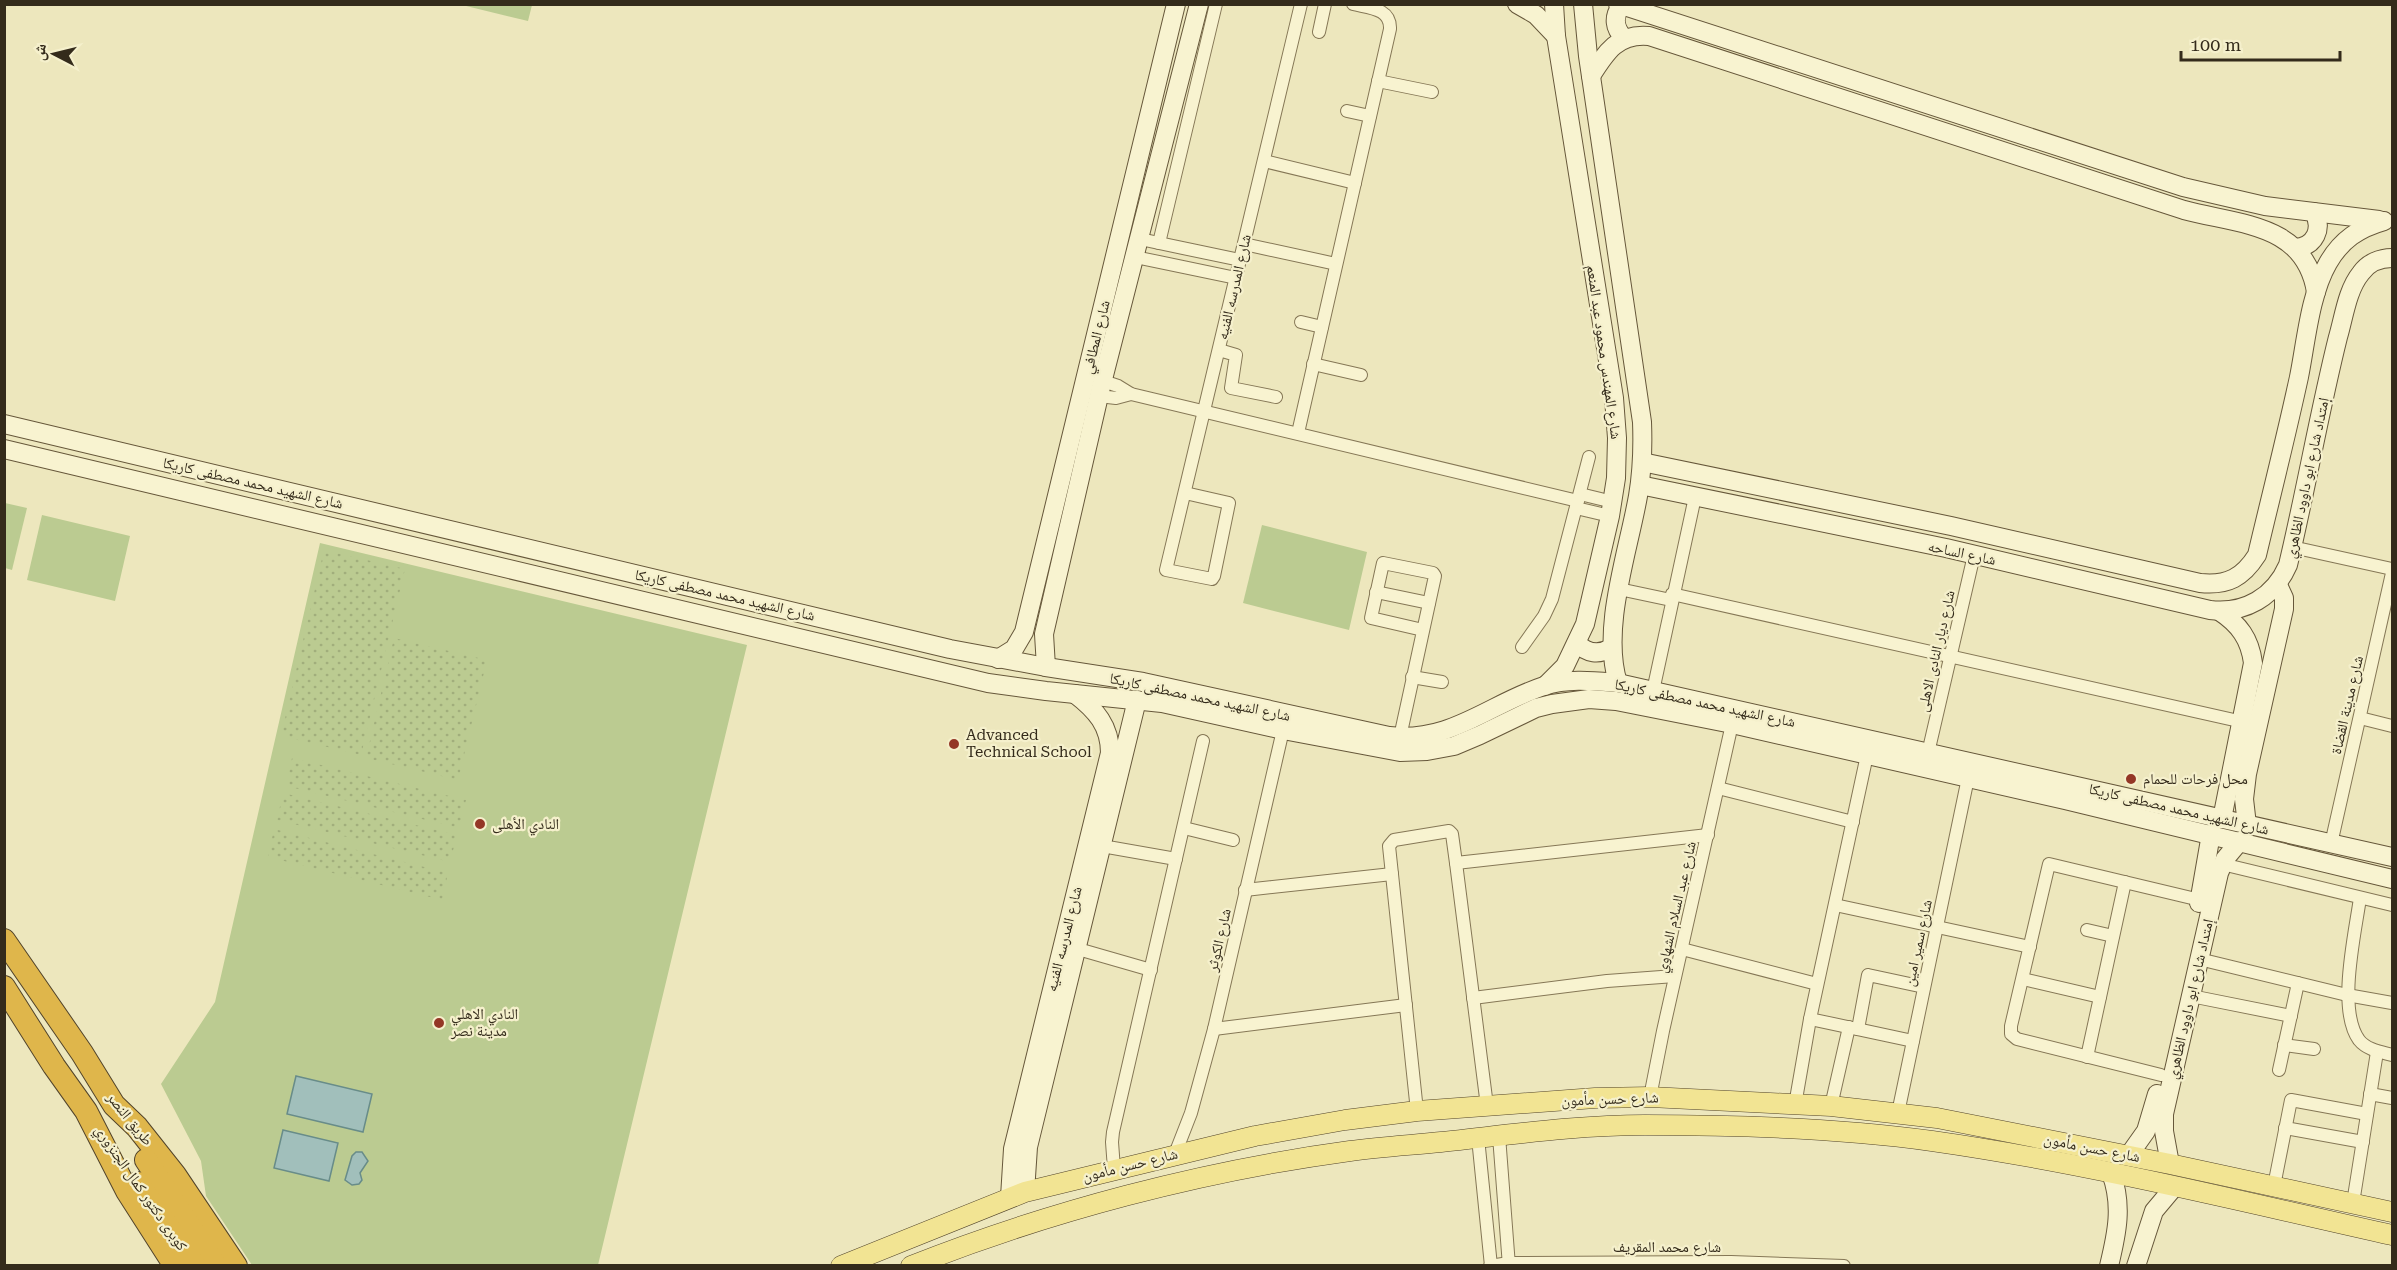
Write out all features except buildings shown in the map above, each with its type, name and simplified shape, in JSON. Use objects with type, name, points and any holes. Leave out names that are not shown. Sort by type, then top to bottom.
[{"type":"highway","name":"طريق النصر","points":[[4,940],[82,1053],[114,1105],[137,1127],[175,1175],[236,1266]]},
{"type":"highway","name":"طريق النصر","points":[[4,987],[54,1066],[86,1111],[127,1191],[175,1266]]},
{"type":"highway","name":"كوبرى دكتور كمال الجنزوري","points":[[114,1105],[129,1153],[195,1266]]},
{"type":"highway","name":"كوبرى دكتور كمال الجنزوري","points":[[86,1111],[129,1153],[216,1266]]},
{"type":"main road","name":"شارع حسن مأمون","points":[[841,1266],[1017,1195],[1114,1169],[1255,1136],[1345,1120],[1417,1111],[1595,1098],[1650,1097],[1831,1106],[1938,1118],[2129,1155],[2392,1212]]},
{"type":"main road","points":[[1417,1111],[1404,1121],[1403,1130],[1406,1137],[1413,1143],[1421,1144]]},
{"type":"main road","points":[[1345,1120],[1353,1122],[1361,1134],[1357,1148],[1350,1151]]},
{"type":"main road","name":"شارع حسن مأمون","points":[[911,1266],[1027,1224],[1170,1185],[1350,1151],[1642,1125],[1763,1128],[1868,1134],[1931,1141],[2175,1186],[2392,1235]]},
{"type":"street","name":"شارع المطافي","points":[[998,659],[1010,653],[1018,644],[1027,621],[1176,4]]},
{"type":"street","name":"شارع المطافي","points":[[1046,667],[1043,643],[1046,625],[1101,389],[1199,4]]},
{"type":"street","points":[[1159,243],[1215,4]]},
{"type":"street","name":"شارع المدرسه الفنيه","points":[[1185,493],[1229,503],[1214,576],[1208,580],[1166,570],[1301,4]]},
{"type":"street","points":[[1319,32],[1325,4]]},
{"type":"street","points":[[1298,433],[1390,29],[1389,19],[1382,11],[1353,4]]},
{"type":"street","points":[[1517,4],[1536,15],[1556,36]]},
{"type":"street","name":"شارع المهندس محمود عبد المنعم","points":[[1545,686],[1565,666],[1585,624],[1612,509],[1617,458],[1614,398],[1556,36],[1554,4]]},
{"type":"street","name":"شارع المهندس محمود عبد المنعم","points":[[1583,4],[1591,76],[1640,404],[1642,462],[1640,485],[1611,629],[1611,648],[1617,683]]},
{"type":"street","points":[[1624,38],[1618,32],[1616,23],[1620,5],[2183,187],[2238,201],[2388,221]]},
{"type":"street","points":[[1591,76],[1606,52],[1624,38],[1649,36],[2184,210],[2265,229],[2296,248],[2308,266],[2316,293]]},
{"type":"street","points":[[1378,81],[1432,92]]},
{"type":"street","points":[[1347,111],[1370,116]]},
{"type":"street","points":[[1264,161],[1355,183]]},
{"type":"street","points":[[2296,248],[2306,246],[2314,238],[2318,222],[2314,212]]},
{"type":"street","name":"إمتداد شارع ابو داوود الظاهري","points":[[2257,555],[2316,293],[2323,272],[2342,244],[2358,230],[2388,221]]},
{"type":"street","points":[[1140,239],[1240,260]]},
{"type":"street","points":[[1244,244],[1336,264]]},
{"type":"street","points":[[1135,257],[1236,278]]},
{"type":"street","name":"إمتداد شارع ابو داوود الظاهري","points":[[2278,585],[2288,565],[2329,374],[2352,289],[2359,274],[2368,266],[2376,261],[2392,258]]},
{"type":"street","points":[[1301,322],[1322,327]]},
{"type":"street","points":[[1219,350],[1236,355],[1231,388],[1276,398]]},
{"type":"street","points":[[1313,364],[1361,375]]},
{"type":"street","points":[[1101,389],[1116,398],[1131,394],[1612,509]]},
{"type":"street","name":"شارع الشهيد محمد مصطفى كاريكا","points":[[4,424],[998,659],[1143,682],[1400,737],[1428,736],[1447,731],[1545,686],[1580,681],[1617,683],[2222,819],[2243,833],[2392,879]]},
{"type":"street","name":"شارع الشهيد محمد مصطفى كاريكا","points":[[4,449],[959,677],[1016,688],[1137,699],[1186,707],[1283,730],[1387,750],[1427,751],[1468,741],[1536,708],[1589,699],[1616,701],[1732,724],[2211,834],[2243,833],[2331,844],[2392,857]]},
{"type":"street","points":[[1522,647],[1534,632],[1552,599],[1589,457]]},
{"type":"street","name":"شارع الساحه","points":[[1642,462],[1925,520],[2208,584],[2225,582],[2241,575],[2257,555]]},
{"type":"street","points":[[1659,489],[1657,476],[1663,467]]},
{"type":"street","name":"شارع الساحه","points":[[1640,485],[1920,543],[2219,611],[2236,610],[2253,604],[2278,585]]},
{"type":"street","points":[[288,516],[294,505],[294,492]]},
{"type":"street","points":[[1653,691],[1695,497]]},
{"type":"street","points":[[319,523],[318,510],[326,500]]},
{"type":"street","points":[[1920,543],[1926,530],[1925,520]]},
{"type":"street","points":[[1946,549],[1946,534],[1951,526]]},
{"type":"street","points":[[2292,547],[2392,571]]},
{"type":"street","name":"شارع ديار النادى الاهلى","points":[[1928,753],[1974,555]]},
{"type":"street","points":[[1400,737],[1412,677],[1423,630],[1435,574],[1383,563],[1371,618],[1423,630]]},
{"type":"street","name":"شارع مدينة القضاة","points":[[2331,844],[2392,571]]},
{"type":"street","points":[[2222,819],[2238,784],[2284,609],[2284,598],[2278,585]]},
{"type":"street","points":[[1619,589],[1672,597],[1950,656],[2243,722]]},
{"type":"street","points":[[1376,592],[1429,603]]},
{"type":"street","points":[[2219,611],[2238,626],[2252,653],[2253,663],[2243,722],[2238,784],[2243,833]]},
{"type":"street","points":[[1027,621],[1034,628],[1046,625]]},
{"type":"street","points":[[1577,643],[1585,650],[1594,653],[1611,648]]},
{"type":"street","points":[[1412,677],[1442,681]]},
{"type":"street","points":[[1075,694],[1095,711],[1106,728],[1121,727],[1130,731]]},
{"type":"street","name":"شارع المدرسه الفنيه","points":[[1017,1195],[1137,699]]},
{"type":"street","points":[[2360,718],[2392,726]]},
{"type":"street","name":"شارع عبد السلام الشهاوي","points":[[1650,1097],[1732,724]]},
{"type":"street","name":"شارع المدرسه الفنيه","points":[[1017,1195],[1013,1149],[1110,753],[1106,728]]},
{"type":"street","name":"شارع الكوثر","points":[[1175,1154],[1191,1113],[1214,1029],[1283,730]]},
{"type":"street","points":[[1114,1169],[1112,1137],[1203,741]]},
{"type":"street","points":[[1795,1105],[1817,984],[1867,755]]},
{"type":"street","name":"شارع سمير امين","points":[[1898,1113],[1968,778]]},
{"type":"street","points":[[1718,788],[1852,822]]},
{"type":"street","points":[[1184,828],[1233,840]]},
{"type":"street","points":[[1417,1111],[1389,846],[1394,840],[1450,831],[1487,1106]]},
{"type":"street","name":"إمتداد شارع ابو داوود الظاهري","points":[[2170,1164],[2156,1123],[2161,1075],[2200,900],[2216,869],[2243,833]]},
{"type":"street","name":"إمتداد شارع ابو داوود الظاهري","points":[[2129,1155],[2156,1123],[2191,996],[2216,869],[2211,834]]},
{"type":"street","points":[[1456,863],[1708,835]]},
{"type":"street","points":[[1101,846],[1176,859]]},
{"type":"street","points":[[2161,1075],[2013,1037],[2011,1026],[2049,864],[2200,900]]},
{"type":"street","points":[[2216,869],[2392,905]]},
{"type":"street","points":[[1245,890],[1392,874]]},
{"type":"street","points":[[2087,1057],[2125,882]]},
{"type":"street","points":[[2360,898],[2347,995],[2350,1021],[2361,1041],[2377,1052],[2392,1055]]},
{"type":"street","points":[[1835,905],[2030,947]]},
{"type":"street","points":[[2086,930],[2113,936]]},
{"type":"street","points":[[1078,949],[1151,970]]},
{"type":"street","points":[[1682,949],[1817,984]]},
{"type":"street","points":[[2199,959],[2347,995],[2392,1003]]},
{"type":"street","points":[[1831,1106],[1868,975],[1924,987]]},
{"type":"street","points":[[1473,998],[1607,981],[1676,976]]},
{"type":"street","points":[[2023,979],[2100,997]]},
{"type":"street","points":[[2278,1070],[2298,983]]},
{"type":"street","points":[[2191,996],[2291,1016]]},
{"type":"street","points":[[1214,1029],[1406,1005]]},
{"type":"street","points":[[1810,1019],[1913,1041]]},
{"type":"street","points":[[2284,1045],[2314,1049]]},
{"type":"street","points":[[2353,1203],[2377,1052]]},
{"type":"street","points":[[2370,1094],[2392,1098]]},
{"type":"street","points":[[2274,1186],[2290,1100],[2367,1114]]},
{"type":"street","points":[[2285,1128],[2363,1142]]},
{"type":"street","points":[[1499,1136],[1509,1264]]},
{"type":"street","points":[[1478,1138],[1490,1266]]},
{"type":"street","points":[[2109,1266],[2117,1236],[2119,1206],[2111,1173]]},
{"type":"street","points":[[2136,1266],[2154,1211],[2175,1186]]},
{"type":"street","points":[[2117,1236],[2122,1231],[2133,1230],[2144,1240]]},
{"type":"street","name":"شارع محمد المقريف","points":[[1490,1266],[1509,1264],[1844,1266]]},
{"type":"green space","points":[[458,4],[532,5],[528,21]]},
{"type":"green space","points":[[5,503],[27,508],[12,570],[5,568]]},
{"type":"green space","points":[[42,515],[130,536],[115,601],[27,580]]},
{"type":"green space","points":[[1262,525],[1367,552],[1349,630],[1243,603]]},
{"type":"green space","name":"النادي الأهلى","points":[[320,543],[747,645],[598,1265],[252,1265],[206,1196],[201,1161],[161,1084],[215,1002]]},
{"type":"green space","points":[[324,550],[405,569],[361,755],[281,736]]},
{"type":"green space","points":[[394,638],[487,660],[458,780],[366,758]]},
{"type":"green space","points":[[292,758],[466,800],[459,828],[286,786]]},
{"type":"green space","points":[[283,793],[457,835],[450,862],[277,820]]},
{"type":"green space","points":[[274,829],[448,873],[442,900],[268,857]]},
{"type":"water","points":[[296,1076],[372,1094],[363,1132],[287,1114]]},
{"type":"water","points":[[283,1130],[338,1143],[329,1181],[274,1168]]},
{"type":"water","points":[[356,1152],[362,1152],[368,1161],[360,1173],[362,1180],[359,1184],[352,1185],[345,1180],[352,1156]]},
{"type":"place","name":"Advanced Technical School","points":[[954,744]]},
{"type":"place","name":"محل فرحات للحمام","points":[[2131,779]]},
{"type":"place","name":"النادي الأهلى","points":[[480,824]]},
{"type":"place","name":"النادي الاهلي مدينة نصر","points":[[439,1023]]}]
